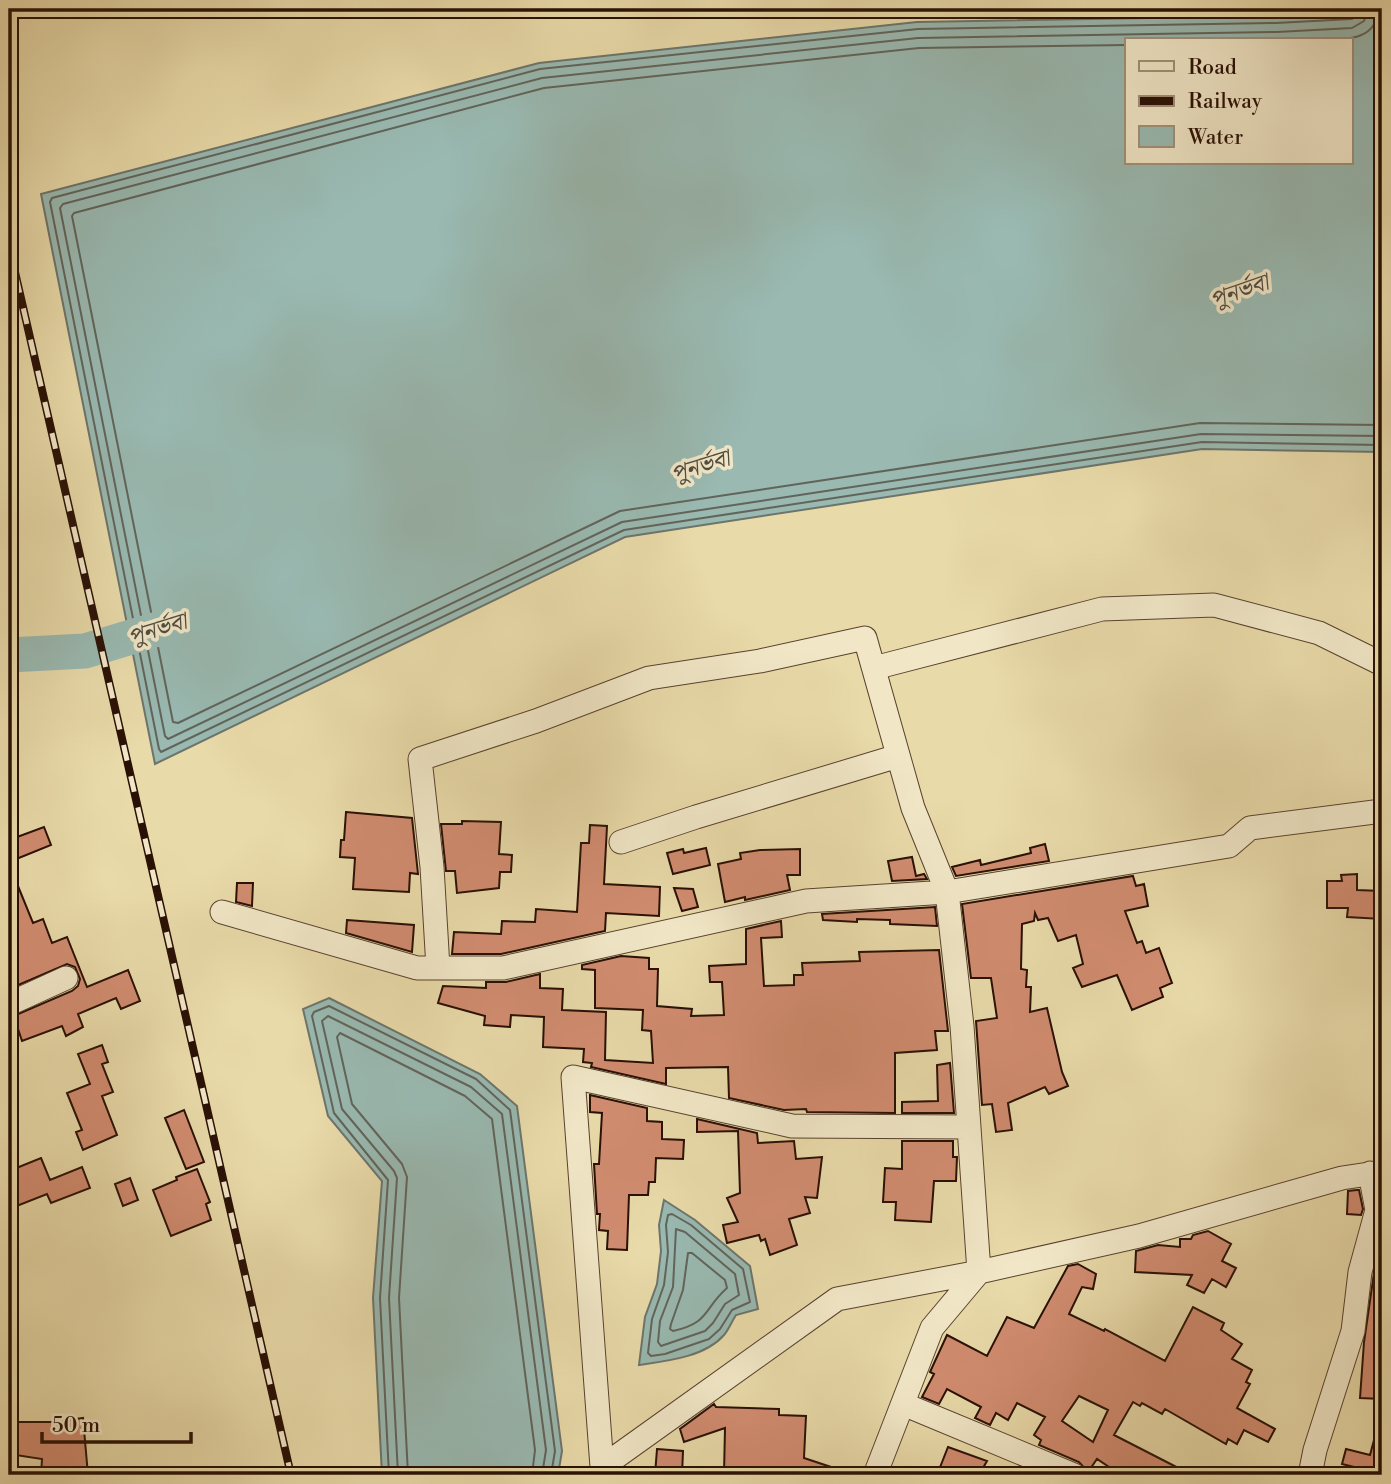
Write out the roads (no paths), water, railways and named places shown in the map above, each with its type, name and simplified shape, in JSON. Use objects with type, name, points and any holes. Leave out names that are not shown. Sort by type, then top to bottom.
[{"type":"street","points":[[874,668],[1102,609],[1214,604],[1319,633],[1382,664]]},
{"type":"street","points":[[438,968],[432,867],[420,760],[536,722],[649,678],[760,661],[864,638],[913,808],[947,892],[962,1026],[979,1272],[932,1328],[876,1475]]},
{"type":"street","points":[[621,842],[898,756]]},
{"type":"street","points":[[222,912],[417,968],[503,968],[806,901],[947,892],[1229,846],[1250,828],[1382,811]]},
{"type":"street","points":[[9,1004],[66,978]]},
{"type":"street","points":[[601,1471],[573,1077],[792,1126],[969,1127]]},
{"type":"street","points":[[601,1471],[837,1299],[979,1272],[1139,1236],[1269,1197],[1376,1172],[1377,1210],[1360,1272],[1353,1331],[1315,1450],[1310,1475]]},
{"type":"street","points":[[903,1404],[1074,1475]]},
{"type":"water","points":[[1382,11],[1382,452],[1202,449],[625,537],[155,764],[41,194],[539,63],[917,22],[1276,16]]},
{"type":"water","points":[[329,998],[480,1074],[517,1106],[562,1451],[558,1475],[382,1475],[373,1298],[382,1181],[328,1116],[303,1009]]},
{"type":"water","points":[[664,1200],[695,1220],[750,1266],[758,1309],[736,1315],[724,1335],[707,1348],[685,1357],[639,1365],[645,1317],[657,1284],[661,1251],[659,1225]]},
{"type":"waterway","name":"পুনর্ভবা","points":[[9,655],[85,651],[174,624]]},
{"type":"railway","points":[[9,246],[291,1475]]}]
